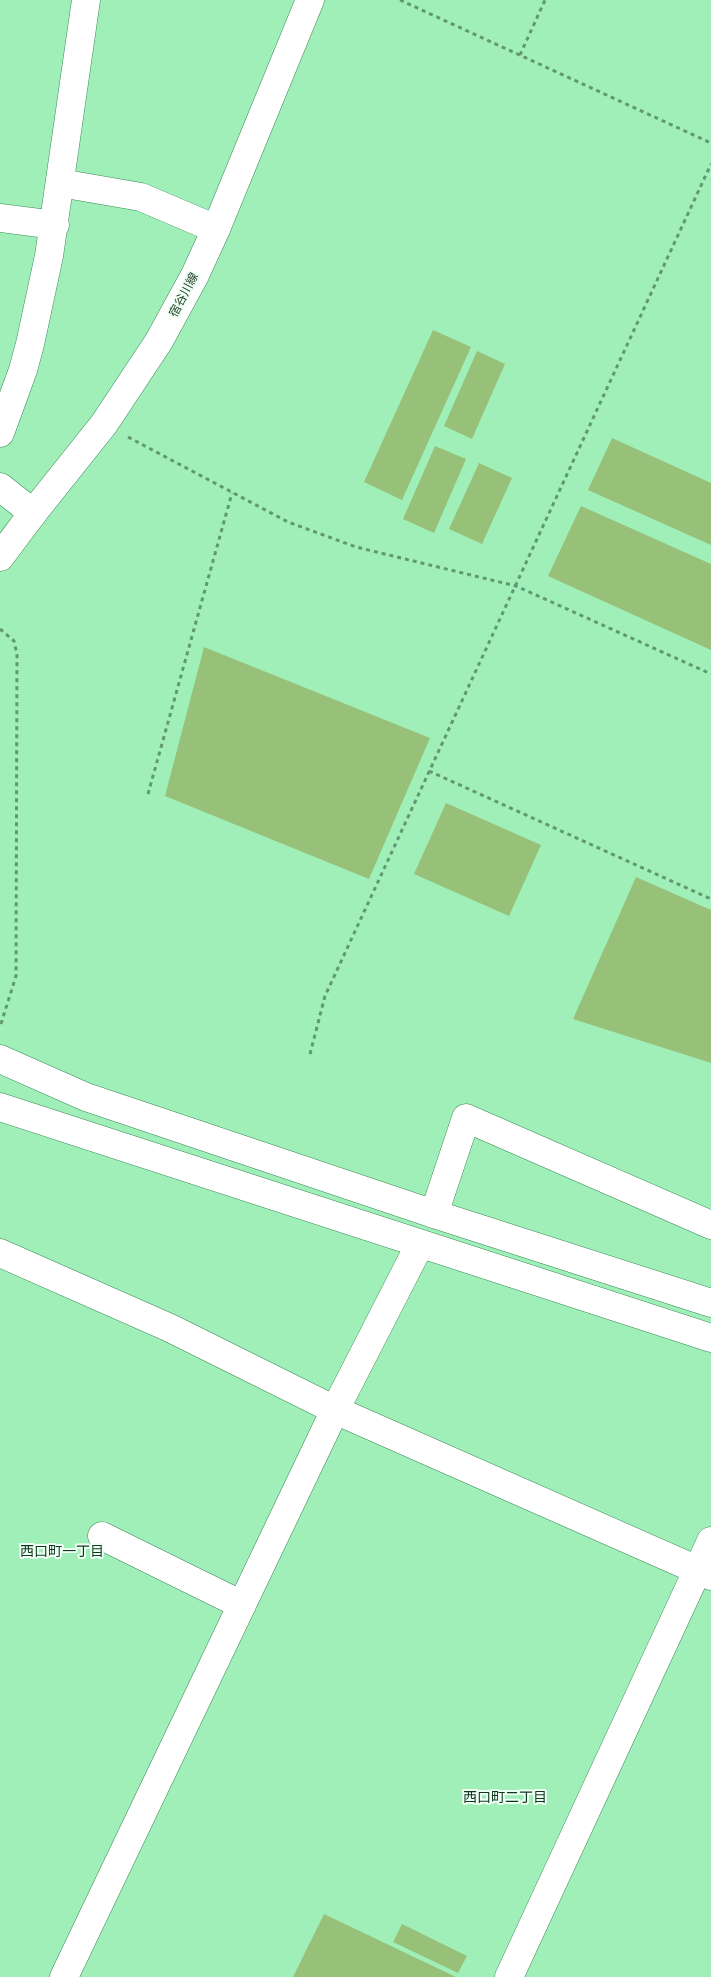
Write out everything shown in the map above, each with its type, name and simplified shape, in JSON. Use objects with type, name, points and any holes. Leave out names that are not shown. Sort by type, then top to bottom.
[{"type":"street","points":[[0,432],[23,370],[30,344],[55,225],[86,0]]},
{"type":"street","name":"宿谷川線","points":[[0,557],[32,512],[104,424],[159,341],[195,275],[216,229],[310,0]]},
{"type":"street","points":[[60,183],[141,197],[216,229]]},
{"type":"street","points":[[0,218],[55,225]]},
{"type":"street","points":[[0,487],[32,512]]},
{"type":"street","points":[[0,1059],[86,1097],[434,1214],[711,1303]]},
{"type":"street","points":[[0,1107],[711,1338]]},
{"type":"street","points":[[434,1214],[466,1118],[711,1225]]},
{"type":"street","points":[[64,1977],[335,1410],[420,1244]]},
{"type":"street","points":[[0,1253],[170,1328],[335,1410],[704,1572]]},
{"type":"street","points":[[102,1536],[242,1605]]},
{"type":"street","points":[[509,1977],[704,1572],[711,1541]]},
{"type":"path","points":[[400,0],[711,143]]},
{"type":"path","points":[[520,55],[546,0]]},
{"type":"path","points":[[310,1054],[325,996],[711,164]]},
{"type":"path","points":[[104,424],[288,522],[356,547],[516,586],[711,674]]},
{"type":"path","points":[[148,794],[232,493]]},
{"type":"path","points":[[0,628],[14,641],[17,655],[16,976],[0,1028]]},
{"type":"path","points":[[429,772],[711,899]]},
{"type":"building","points":[[433,330],[471,347],[402,500],[364,482]]},
{"type":"building","points":[[477,351],[505,364],[472,439],[444,426]]},
{"type":"building","points":[[612,438],[711,483],[711,545],[588,490]]},
{"type":"building","points":[[435,446],[466,459],[434,533],[403,519]]},
{"type":"building","points":[[479,463],[512,478],[482,544],[449,529]]},
{"type":"building","points":[[581,506],[711,564],[711,650],[548,576]]},
{"type":"building","points":[[204,647],[430,738],[369,879],[165,796]]},
{"type":"building","points":[[446,803],[541,845],[509,916],[414,874]]},
{"type":"building","points":[[636,877],[711,910],[711,1063],[573,1019]]},
{"type":"building","points":[[324,1914],[456,1977],[293,1977]]},
{"type":"building","points":[[402,1924],[467,1956],[458,1973],[393,1942]]},
{"type":"district","name":"西口町一丁目","points":[[62,1552]]},
{"type":"district","name":"西口町二丁目","points":[[505,1798]]}]
